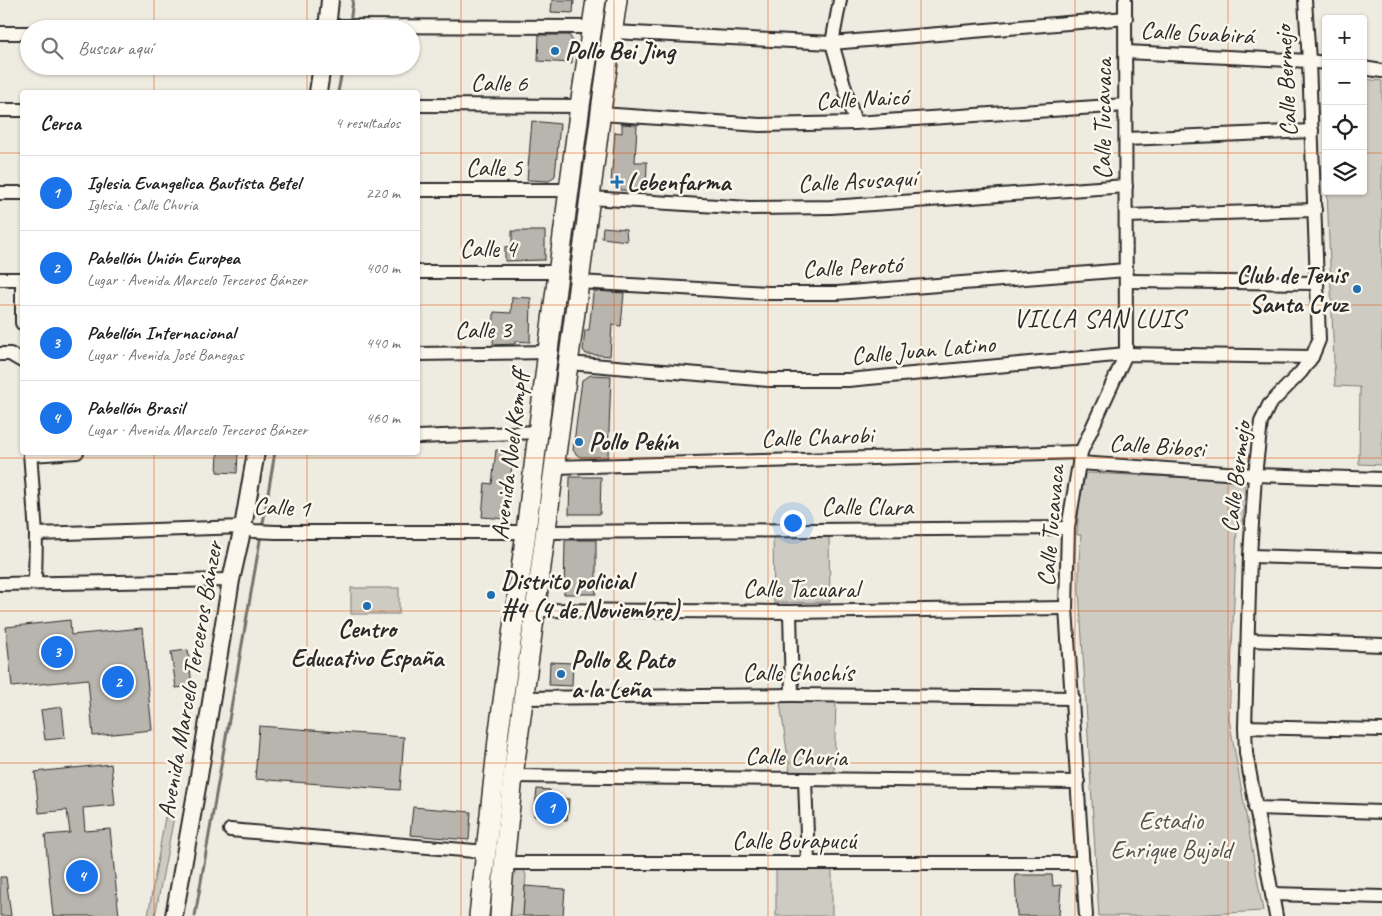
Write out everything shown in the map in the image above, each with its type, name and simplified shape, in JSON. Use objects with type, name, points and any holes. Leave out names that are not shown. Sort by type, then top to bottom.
[{"type":"main road","name":"Avenida Noel Kempff","points":[[479,916],[500,731],[538,432],[580,106],[596,0]]},
{"type":"main road","points":[[602,105],[598,73],[598,39],[592,27],[603,14],[607,0]]},
{"type":"main road","name":"Avenida Noel Kempff","points":[[500,916],[513,776],[617,0]]},
{"type":"main road","points":[[549,347],[566,295],[572,285],[579,282],[570,258],[573,215],[569,196]]},
{"type":"main road","points":[[536,605],[535,556],[526,532],[536,520],[548,492],[554,471]]},
{"type":"main road","points":[[500,731],[501,768],[503,773],[513,776]]},
{"type":"main road","points":[[492,799],[501,801],[503,804],[505,858]]},
{"type":"main road","points":[[483,878],[488,916]]},
{"type":"street","points":[[330,0],[331,20]]},
{"type":"street","points":[[840,0],[832,43],[855,124]]},
{"type":"street","name":"Calle Tucavaca","points":[[1086,916],[1066,608],[1068,528],[1080,457],[1126,354],[1125,0]]},
{"type":"street","name":"Calle Bermejo","points":[[1276,916],[1246,752],[1245,726],[1250,556],[1254,475],[1260,422],[1269,405],[1301,372],[1312,357],[1319,340],[1312,132],[1305,0]]},
{"type":"street","points":[[613,32],[832,43],[1126,18]]},
{"type":"street","points":[[420,26],[592,27]]},
{"type":"street","points":[[0,34],[20,33]]},
{"type":"street","name":"Calle Guabirá","points":[[1126,52],[1322,63]]},
{"type":"street","points":[[1367,69],[1382,71]]},
{"type":"street","points":[[318,90],[321,75]]},
{"type":"street","name":"Calle Naicó","points":[[602,105],[760,125],[855,124],[1126,104]]},
{"type":"street","name":"Calle 6","points":[[420,105],[580,106]]},
{"type":"street","points":[[0,110],[20,110]]},
{"type":"street","points":[[1126,139],[1312,132]]},
{"type":"street","name":"Calle Asusaquí","points":[[590,198],[749,208],[831,207],[1126,186]]},
{"type":"street","name":"Calle 5","points":[[420,190],[569,196]]},
{"type":"street","points":[[0,193],[20,193]]},
{"type":"street","points":[[1126,216],[1314,210]]},
{"type":"street","name":"Calle 4","points":[[420,272],[559,272]]},
{"type":"street","name":"Calle Perotó","points":[[579,282],[767,293],[837,292],[1126,276],[1317,283]]},
{"type":"street","points":[[0,279],[20,279]]},
{"type":"street","name":"Calle 3","points":[[420,354],[549,347]]},
{"type":"street","points":[[0,354],[10,354],[20,360]]},
{"type":"street","name":"Calle Juan Latino","points":[[568,363],[769,380],[848,380],[1126,354],[1312,357]]},
{"type":"street","points":[[420,438],[538,432]]},
{"type":"street","points":[[30,455],[36,534],[35,582]]},
{"type":"street","name":"Avenida Marcelo Terceros Bánzer","points":[[174,916],[231,580],[249,529],[256,455]]},
{"type":"street","name":"Calle Charobi","points":[[554,471],[1080,457]]},
{"type":"street","name":"Calle Bibosi","points":[[1080,457],[1254,475],[1382,478]]},
{"type":"street","name":"Calle Clara","points":[[546,532],[1068,528]]},
{"type":"street","name":"Calle 1","points":[[36,534],[249,529],[276,532],[526,532]]},
{"type":"street","points":[[1250,556],[1382,560]]},
{"type":"street","points":[[0,584],[231,580]]},
{"type":"street","name":"Calle Tacuaral","points":[[536,605],[790,612],[1066,608]]},
{"type":"street","points":[[790,612],[792,695]]},
{"type":"street","points":[[1248,640],[1382,645]]},
{"type":"street","name":"Calle Chochís","points":[[524,698],[792,695],[1073,698]]},
{"type":"street","points":[[1245,726],[1382,730]]},
{"type":"street","name":"Calle Churia","points":[[513,776],[1078,782]]},
{"type":"street","points":[[805,780],[808,863]]},
{"type":"street","points":[[1255,808],[1382,812]]},
{"type":"street","points":[[230,830],[486,852]]},
{"type":"street","name":"Calle Burapucú","points":[[505,858],[808,863],[1083,863]]},
{"type":"street","points":[[1272,894],[1382,897]]},
{"type":"green space","name":"Club de Tenis Santa Cruz","points":[[1367,79],[1382,81],[1382,465],[1359,464],[1360,387],[1335,386],[1327,195],[1367,195]]},
{"type":"green space","name":"Estadio Enrique Bujold","points":[[1087,473],[1239,480],[1244,484],[1243,528],[1237,528],[1229,719],[1263,911],[1174,916],[1099,916],[1079,589],[1081,535],[1077,535],[1079,505]]},
{"type":"green space","points":[[773,535],[829,535],[830,602],[774,603]]},
{"type":"green space","points":[[351,588],[399,588],[399,614],[351,614]]},
{"type":"green space","points":[[836,701],[834,772],[790,772],[780,702]]},
{"type":"green space","points":[[165,817],[174,817],[155,916],[148,916]]},
{"type":"green space","points":[[776,869],[832,869],[832,916],[776,916]]},
{"type":"green space","points":[[517,870],[524,870],[526,875],[523,916],[509,916],[512,875]]},
{"type":"building","points":[[552,0],[574,0],[573,13],[551,12]]},
{"type":"building","name":"Pollo Bei Jing","points":[[539,35],[569,35],[573,41],[572,63],[538,61]]},
{"type":"building","points":[[532,121],[560,124],[555,176],[549,181],[527,180]]},
{"type":"building","points":[[622,124],[637,125],[635,162],[647,162],[646,191],[620,190],[620,185],[614,185],[611,182],[615,132],[622,133]]},
{"type":"building","points":[[603,227],[626,229],[627,241],[602,238]]},
{"type":"building","points":[[512,231],[545,231],[545,260],[505,261],[505,247],[512,246]]},
{"type":"building","points":[[595,291],[624,293],[621,326],[612,325],[610,356],[586,354],[583,350],[585,330],[589,330],[593,294]]},
{"type":"building","points":[[512,297],[531,298],[530,342],[515,341],[515,344],[493,345],[494,312],[511,313]]},
{"type":"building","points":[[591,375],[611,376],[608,457],[580,457],[573,450],[582,380]]},
{"type":"building","points":[[496,450],[513,452],[507,519],[482,517],[485,483],[492,484]]},
{"type":"building","points":[[218,455],[238,455],[237,473],[217,472]]},
{"type":"building","points":[[570,477],[601,477],[600,514],[569,514]]},
{"type":"building","points":[[565,540],[596,540],[596,594],[564,594]]},
{"type":"building","points":[[70,620],[71,635],[142,628],[152,730],[93,736],[88,679],[12,687],[6,627]]},
{"type":"building","points":[[188,650],[192,686],[176,688],[171,652]]},
{"type":"building","name":"Pollo & Pato a la Leña","points":[[550,662],[573,663],[572,686],[549,685]]},
{"type":"building","points":[[62,707],[65,738],[45,740],[41,710]]},
{"type":"building","points":[[259,726],[404,737],[400,790],[255,779]]},
{"type":"building","points":[[111,764],[115,805],[83,808],[85,831],[110,829],[119,916],[53,916],[45,835],[70,833],[67,810],[39,813],[35,772]]},
{"type":"building","points":[[537,789],[550,790],[549,797],[569,799],[567,820],[534,816]]},
{"type":"building","points":[[413,807],[471,812],[469,840],[410,835]]},
{"type":"building","points":[[1015,875],[1052,875],[1053,886],[1061,885],[1059,916],[1017,916]]},
{"type":"building","points":[[0,877],[6,877],[11,916],[0,916]]},
{"type":"building","points":[[525,886],[565,889],[563,916],[523,916]]},
{"type":"waterway","points":[[350,20],[353,0]]},
{"type":"waterway","points":[[338,90],[341,75]]},
{"type":"waterway","points":[[262,529],[274,455]]},
{"type":"waterway","points":[[195,916],[261,535]]},
{"type":"place","name":"Pollo Bei Jing","points":[[555,51]]},
{"type":"place","name":"Lebenfarma","points":[[617,182]]},
{"type":"place","name":"Club de Tenis Santa Cruz","points":[[1357,289]]},
{"type":"place","name":"Pollo Pekín","points":[[579,442]]},
{"type":"place","name":"Distrito policial #4 (4 de Noviembre)","points":[[491,595]]},
{"type":"place","name":"Centro Educativo España","points":[[367,606]]},
{"type":"place","name":"Pabellón Internacional","points":[[57,652]]},
{"type":"place","name":"Pollo & Pato a la Leña","points":[[561,674]]},
{"type":"place","name":"Pabellón Unión Europea","points":[[118,682]]},
{"type":"place","name":"Iglesia Evangelica Bautista Betel","points":[[551,808]]},
{"type":"place","name":"Pabellón Brasil","points":[[82,876]]},
{"type":"district","name":"VILLA SAN LUIS","points":[[1099,318]]}]
